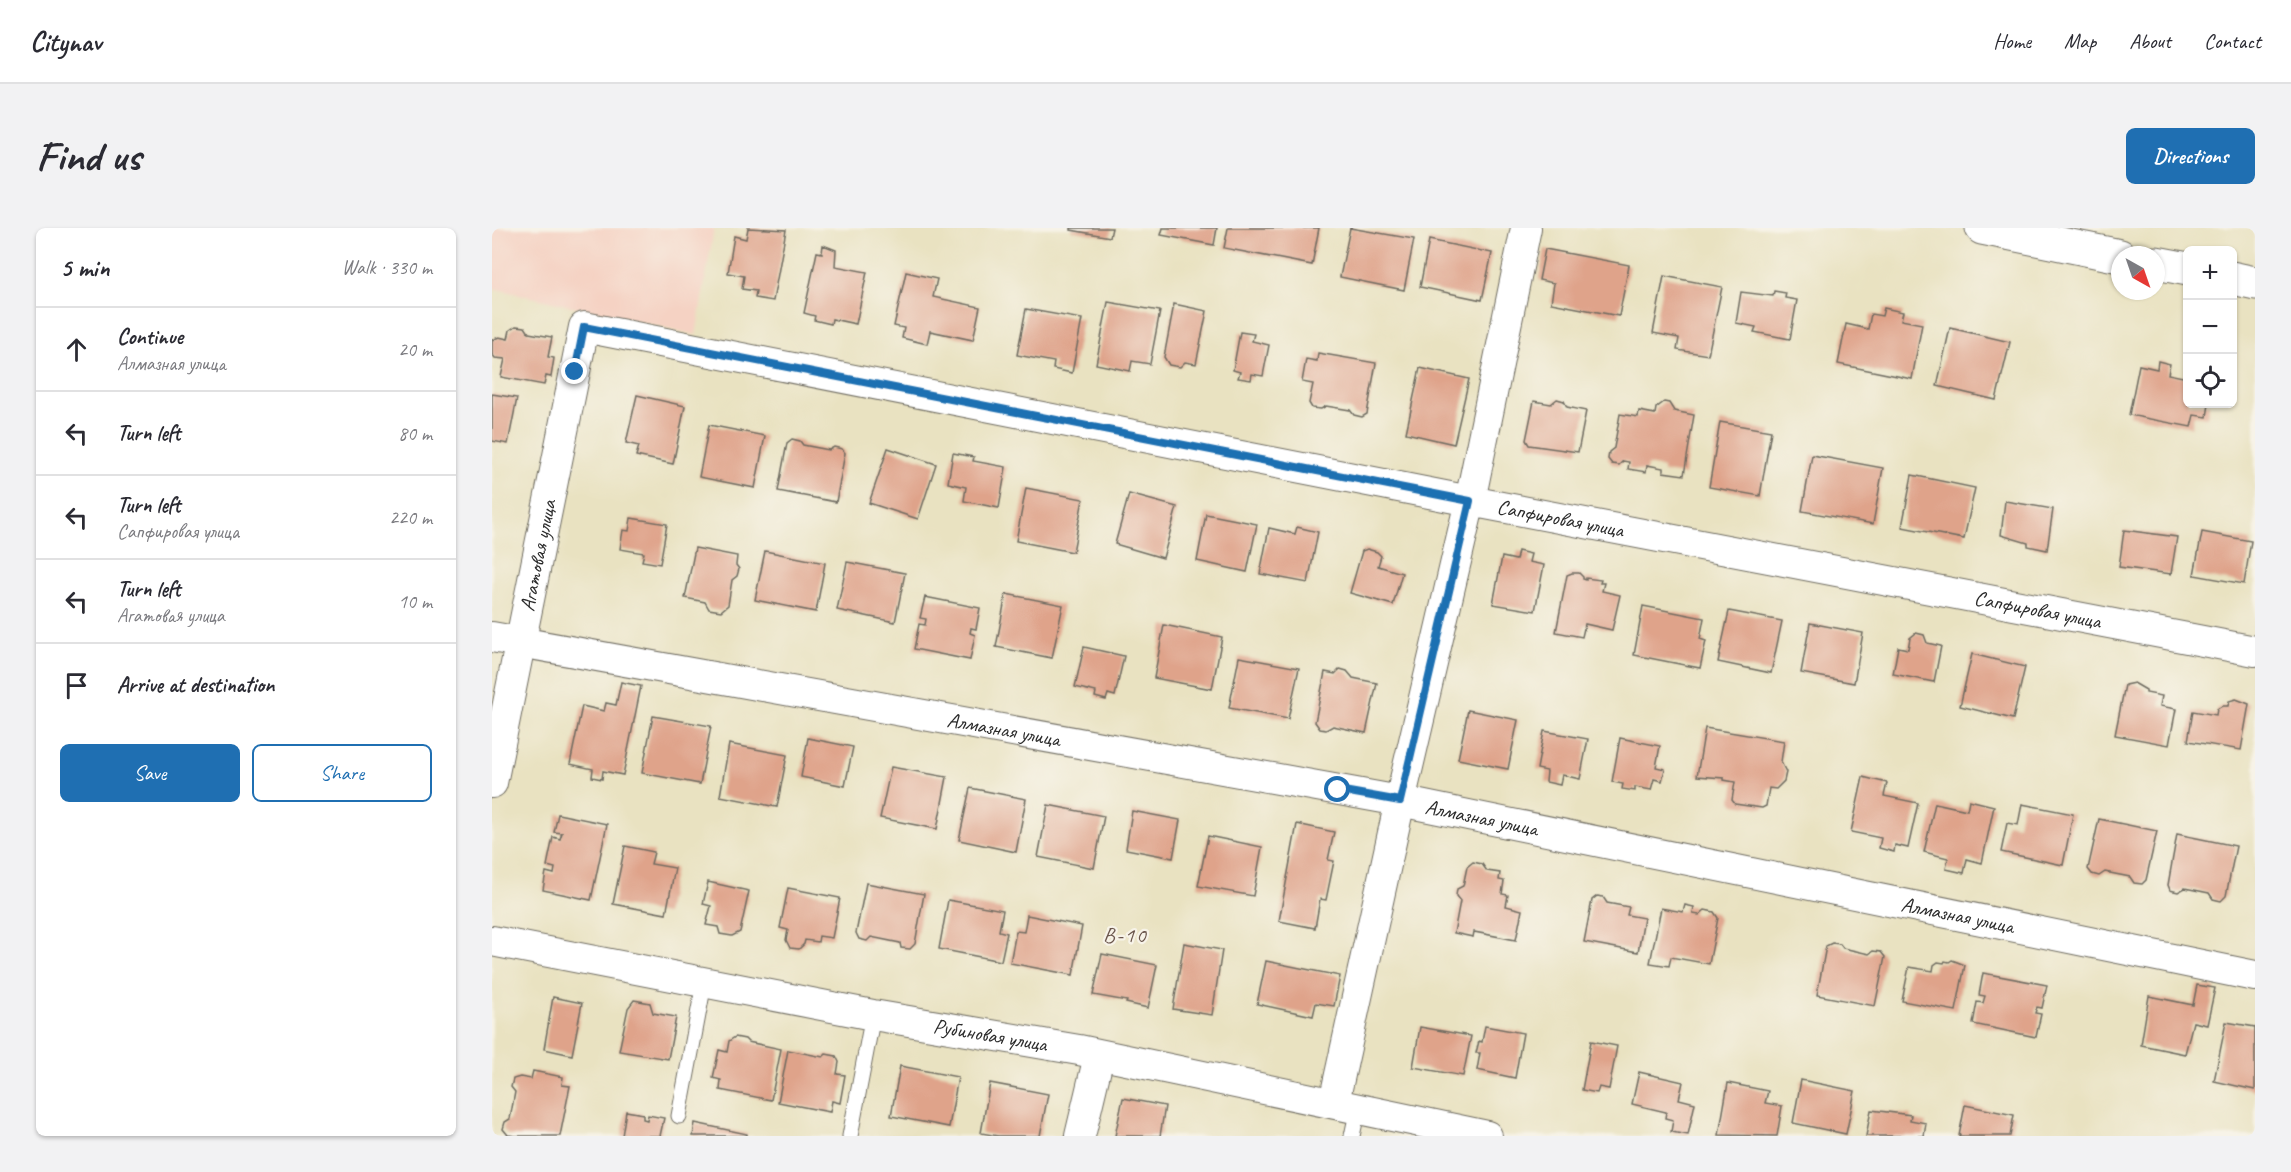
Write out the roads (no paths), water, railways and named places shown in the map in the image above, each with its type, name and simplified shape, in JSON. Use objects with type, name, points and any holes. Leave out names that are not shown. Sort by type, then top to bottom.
[{"type":"street","points":[[1348,1115],[1400,801],[1470,501],[1526,228]]},
{"type":"street","points":[[1982,228],[2111,254]]},
{"type":"street","points":[[2165,265],[2183,268]]},
{"type":"street","points":[[2237,279],[2255,283]]},
{"type":"street","name":"Сапфировая улица","points":[[584,327],[1470,501],[2255,651]]},
{"type":"street","name":"Агатовая улица","points":[[492,783],[584,327]]},
{"type":"street","name":"Алмазная улица","points":[[492,638],[1400,801],[2255,976]]},
{"type":"street","name":"Рубиновая улица","points":[[492,941],[873,1015],[1079,1050],[1348,1115],[1487,1136]]},
{"type":"street","points":[[1080,1136],[1100,1056]]},
{"type":"lane","points":[[679,1116],[704,982]]},
{"type":"lane","points":[[849,1136],[873,1015]]},
{"type":"district","name":"В-10","points":[[1125,934]]}]
